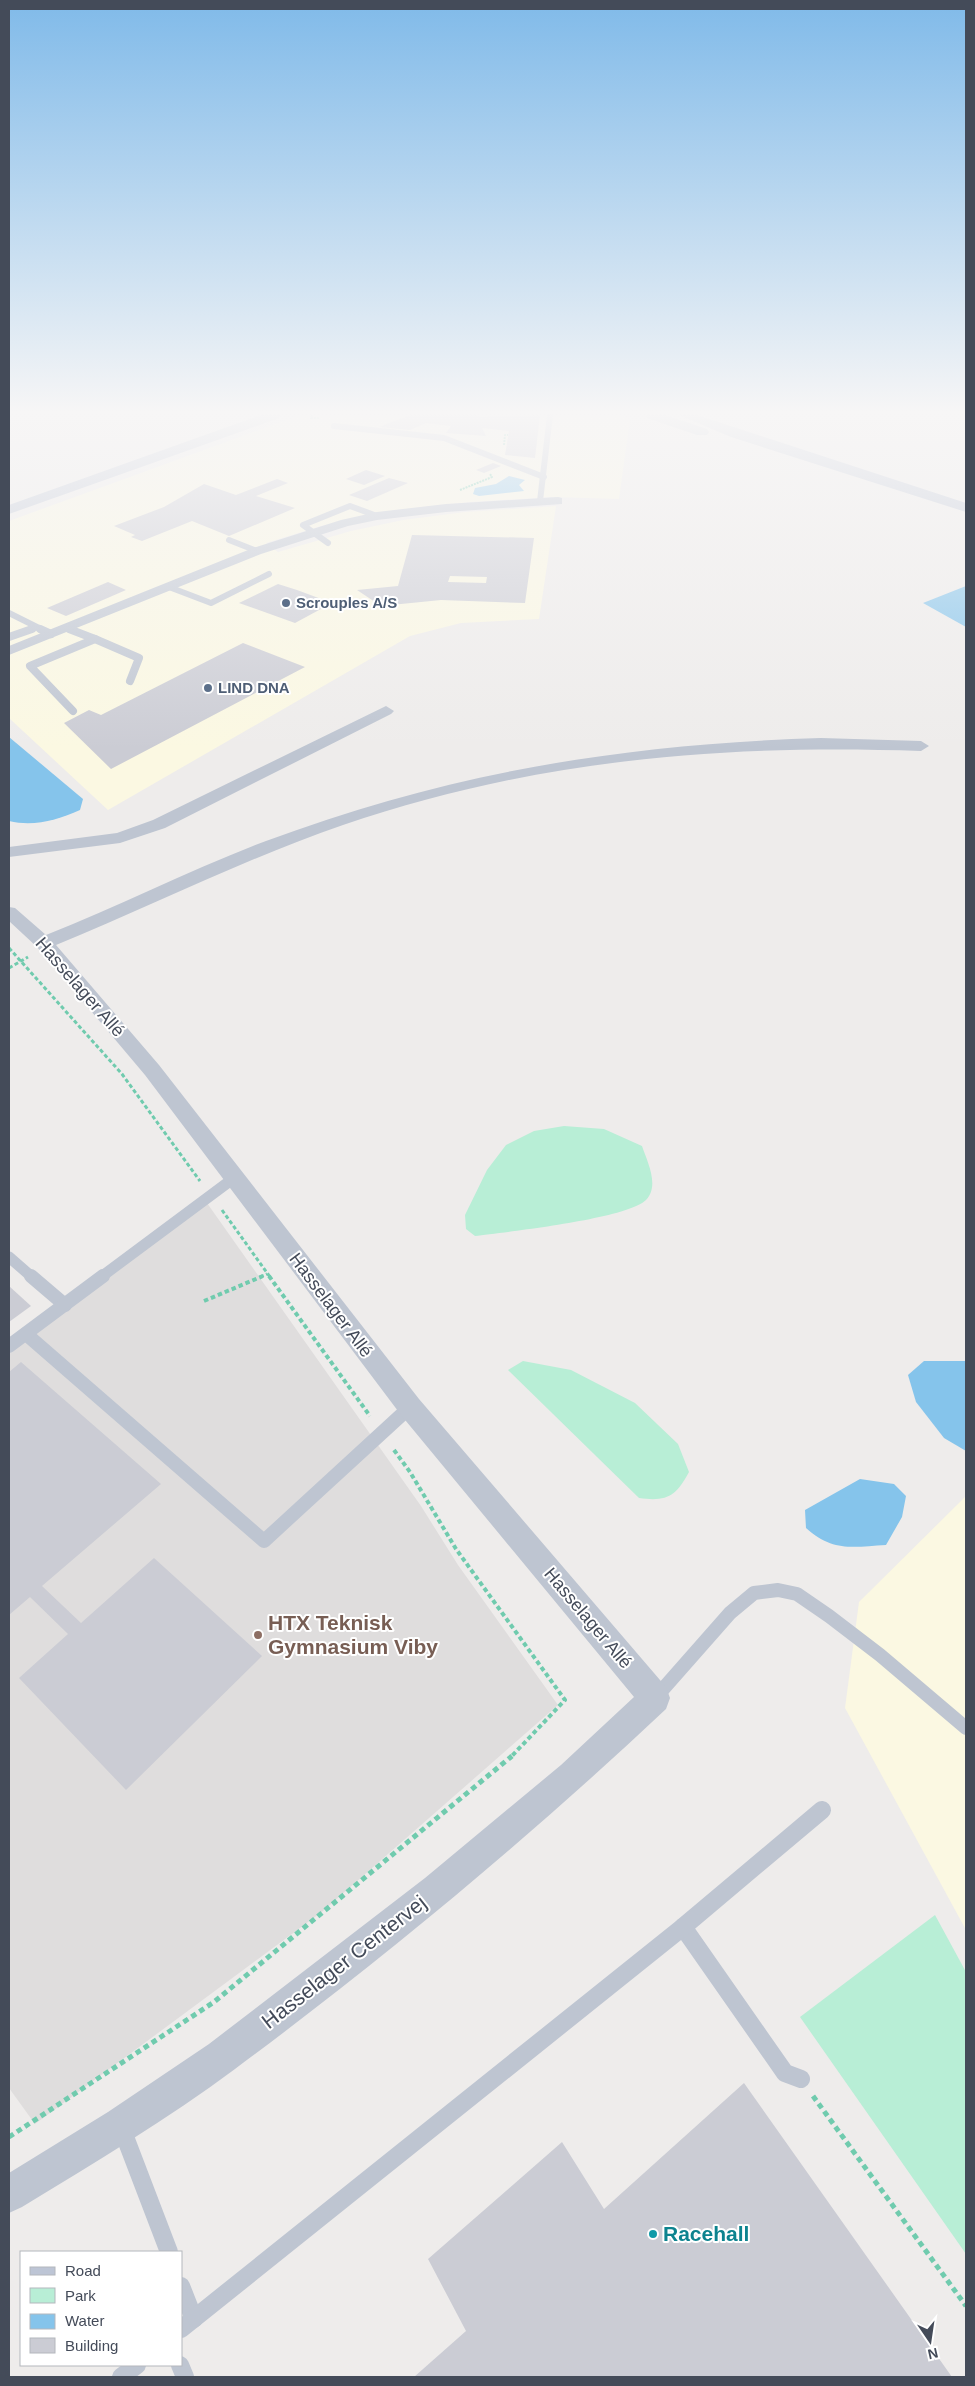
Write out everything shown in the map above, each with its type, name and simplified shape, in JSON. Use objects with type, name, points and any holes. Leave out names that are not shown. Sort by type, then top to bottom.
[{"type":"street","points":[[9,651],[257,552],[337,526]]},
{"type":"street","points":[[9,852],[120,838],[159,824],[386,711]]},
{"type":"street","points":[[44,943],[93,924],[239,858],[338,822],[425,795],[570,765],[637,755],[726,754],[821,743],[921,746]]},
{"type":"street","name":"Hasselager Allé","points":[[9,912],[44,943],[152,1070],[410,1407],[655,1698]]},
{"type":"street","name":"Hasselager Centervej","points":[[9,2194],[121,2125],[222,2057],[437,1890],[572,1776],[655,1698]]},
{"type":"lane","points":[[315,532],[328,543]]},
{"type":"lane","points":[[229,540],[257,552]]},
{"type":"lane","points":[[169,587],[211,602],[269,574]]},
{"type":"lane","points":[[9,613],[51,634]]},
{"type":"lane","points":[[9,637],[36,626]]},
{"type":"lane","points":[[68,628],[139,658],[130,681]]},
{"type":"lane","points":[[72,711],[30,666],[95,639]]},
{"type":"lane","points":[[9,1346],[234,1178]]},
{"type":"lane","points":[[9,1257],[65,1305]]},
{"type":"lane","points":[[26,1334],[264,1541],[410,1407]]},
{"type":"lane","points":[[655,1698],[730,1613],[754,1593],[778,1590],[797,1594],[829,1616],[880,1655],[966,1728]]},
{"type":"lane","points":[[182,2291],[188,2324],[683,1927],[822,1810]]},
{"type":"lane","points":[[683,1927],[785,2073],[801,2079]]},
{"type":"lane","points":[[121,2125],[169,2251]]},
{"type":"lane","points":[[121,2377],[136,2366]]},
{"type":"path","points":[[9,948],[122,1074],[410,1472],[456,1549],[565,1700],[517,1752],[384,1864],[214,2002],[9,2137]]},
{"type":"path","points":[[204,1301],[267,1274]]},
{"type":"path","points":[[801,2079],[966,2306]]},
{"type":"shaded area","points":[[9,526],[320,526],[266,543],[278,552],[373,526],[553,526],[539,619],[461,623],[410,636],[108,810],[9,718]]},
{"type":"shaded area","name":"HTX Teknisk Gymnasium Viby","points":[[207,1203],[421,1506],[458,1565],[558,1705],[323,1911],[35,2124],[9,2088],[9,1347]]},
{"type":"shaded area","points":[[966,1496],[966,1930],[845,1708],[859,1602]]},
{"type":"green space","points":[[564,1126],[604,1129],[642,1146],[652,1181],[652,1188],[646,1200],[634,1207],[616,1213],[565,1224],[475,1236],[466,1229],[465,1215],[487,1170],[506,1145],[534,1131]]},
{"type":"green space","points":[[523,1361],[571,1370],[635,1403],[678,1444],[689,1472],[680,1487],[664,1498],[639,1498],[508,1370]]},
{"type":"green space","points":[[935,1915],[966,1972],[966,2254],[800,2017]]},
{"type":"water","points":[[966,586],[966,627],[923,603]]},
{"type":"water","points":[[9,737],[83,799],[80,810],[45,822],[18,823],[9,821]]},
{"type":"water","points":[[924,1361],[966,1361],[966,1451],[944,1438],[916,1402],[908,1375]]},
{"type":"water","points":[[860,1479],[894,1484],[906,1496],[902,1517],[886,1545],[843,1546],[825,1541],[806,1528],[805,1510]]},
{"type":"building","points":[[115,526],[179,526],[142,541],[131,537],[135,535]]},
{"type":"building","points":[[205,526],[252,526],[229,536]]},
{"type":"building","points":[[412,535],[534,538],[525,603],[441,600],[381,606],[357,590],[398,586]],"holes":[[[450,576],[487,577],[486,583],[448,582]]]},
{"type":"building","points":[[108,582],[126,590],[66,616],[47,608]]},
{"type":"building","name":"Scrouples A/S","points":[[278,584],[332,603],[295,623],[239,603]]},
{"type":"building","name":"LIND DNA","points":[[243,643],[305,667],[111,769],[64,723],[89,710],[101,715]]},
{"type":"building","points":[[9,1286],[31,1306],[9,1322]]},
{"type":"building","points":[[21,1362],[161,1484],[42,1586],[81,1623],[154,1558],[262,1656],[126,1790],[19,1678],[68,1634],[30,1597],[9,1615],[9,1372]]},
{"type":"building","name":"Racehall","points":[[744,2083],[952,2377],[414,2377],[466,2331],[428,2259],[562,2142],[604,2209]]},
{"type":"place","name":"Scrouples A/S","points":[[286,603]]},
{"type":"place","name":"LIND DNA","points":[[208,688]]},
{"type":"place","name":"HTX Teknisk Gymnasium Viby","points":[[258,1635]]},
{"type":"place","name":"Racehall","points":[[653,2234]]}]
